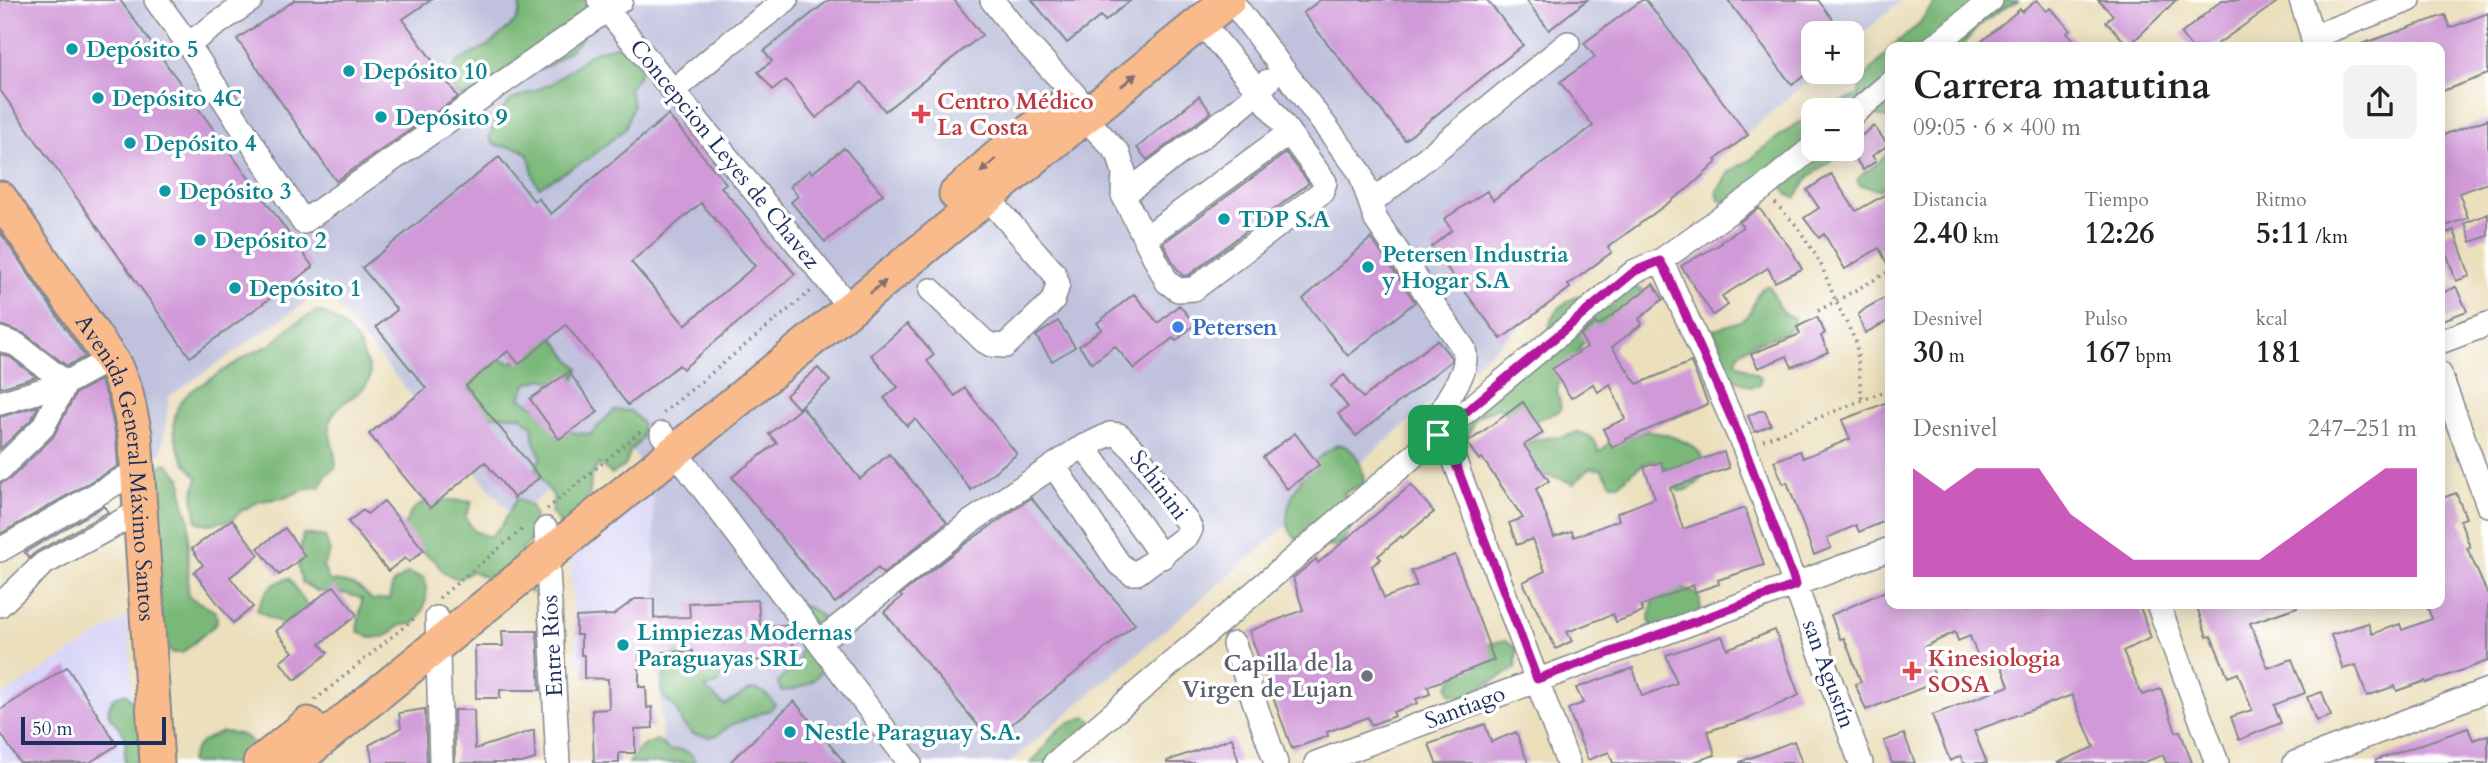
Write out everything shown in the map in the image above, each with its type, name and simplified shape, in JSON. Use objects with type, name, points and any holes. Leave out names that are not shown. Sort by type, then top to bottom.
[{"type":"highway","points":[[843,300],[987,197],[1080,106],[1197,11],[1230,0]]},
{"type":"highway","points":[[260,763],[438,631],[843,300],[1003,152],[1080,106]]},
{"type":"highway","name":"Avenida General Máximo Santos","points":[[0,198],[110,359],[126,393],[135,434],[157,763]]},
{"type":"highway","points":[[293,763],[438,631]]},
{"type":"street","points":[[156,0],[188,44],[303,222],[609,3]]},
{"type":"street","points":[[188,44],[251,0]]},
{"type":"street","points":[[674,90],[786,0]]},
{"type":"street","points":[[992,0],[1118,153],[1124,172],[1123,195],[1167,282],[1178,290],[1194,289],[1322,192],[1325,182],[1197,11]]},
{"type":"street","points":[[1230,0],[1360,173],[1382,229],[1464,349],[1465,369],[1440,411],[1438,435],[1449,446],[1568,763]]},
{"type":"street","points":[[1939,42],[1991,0]]},
{"type":"street","points":[[2301,0],[2314,42],[2409,0]]},
{"type":"street","name":"Concepcion Leyes de Chavez","points":[[609,3],[674,90],[843,300]]},
{"type":"street","points":[[1371,203],[1569,43]]},
{"type":"street","points":[[1123,195],[1259,92],[1280,66]]},
{"type":"street","points":[[1864,105],[1885,87]]},
{"type":"street","points":[[1145,237],[1289,132]]},
{"type":"street","points":[[1055,763],[1438,435],[1635,271],[1660,261],[1762,189],[1801,157]]},
{"type":"street","points":[[930,290],[984,341],[998,346],[1005,346],[1053,301],[1058,284],[1054,273],[987,197]]},
{"type":"street","name":"san Agustín","points":[[1660,261],[1744,447],[1861,763]]},
{"type":"street","points":[[2445,340],[2488,324]]},
{"type":"street","points":[[0,339],[17,345],[66,383]]},
{"type":"street","points":[[0,403],[66,383],[110,359]]},
{"type":"street","points":[[0,470],[43,427],[66,383]]},
{"type":"street","points":[[2445,388],[2488,505]]},
{"type":"street","name":"Schinini","points":[[819,642],[969,523],[1054,466],[1084,446],[1110,434],[1119,435],[1134,450],[1191,529],[1188,535],[1162,557],[1137,573],[1124,570],[1054,466]]},
{"type":"street","points":[[668,443],[909,763]]},
{"type":"street","points":[[1084,446],[1162,557]]},
{"type":"street","points":[[0,550],[137,471]]},
{"type":"street","points":[[0,605],[43,564],[140,511]]},
{"type":"street","name":"Entre Ríos","points":[[547,542],[558,763]]},
{"type":"street","name":"Santiago","points":[[1316,763],[1885,551]]},
{"type":"street","points":[[2160,609],[2217,763]]},
{"type":"street","points":[[438,631],[441,763]]},
{"type":"street","points":[[1234,644],[1276,763]]},
{"type":"street","points":[[2295,763],[2488,690]]},
{"type":"path","points":[[1762,189],[1797,226],[1820,262],[1856,342],[1862,401]]},
{"type":"path","points":[[1818,311],[1885,274]]},
{"type":"path","points":[[1744,447],[1885,391]]},
{"type":"shaded area","points":[[0,0],[1902,0],[1864,33],[1864,21],[1801,21],[1801,84],[1804,84],[1009,763],[663,763],[652,482],[620,432],[514,518],[323,290],[169,397],[162,453],[0,533]]},
{"type":"shaded area","points":[[652,482],[658,656],[577,662],[569,543]]},
{"type":"shaded area","points":[[128,616],[137,763],[0,763],[0,697]]},
{"type":"green space","points":[[519,0],[590,0],[594,9],[579,42],[552,64],[463,97],[455,93],[451,85],[457,62],[489,45],[516,21],[520,11]]},
{"type":"green space","points":[[1937,0],[2020,0],[1987,19],[1965,42],[1897,42],[1917,26]]},
{"type":"green space","points":[[624,46],[642,70],[629,89],[633,105],[625,129],[590,158],[539,187],[525,152],[493,144],[489,137],[499,114],[511,100],[551,84],[592,53]]},
{"type":"green space","points":[[1885,55],[1885,118],[1874,115],[1864,123],[1864,98],[1851,98],[1859,95],[1864,80]]},
{"type":"green space","points":[[1801,122],[1801,161],[1830,161],[1809,177],[1795,198],[1788,195],[1776,175],[1726,203],[1719,199],[1717,191],[1730,171],[1753,158]]},
{"type":"green space","points":[[1885,156],[1885,185],[1879,190],[1860,185],[1857,181],[1863,173]]},
{"type":"green space","points":[[1770,286],[1781,310],[1794,318],[1792,326],[1786,332],[1747,347],[1740,353],[1736,361],[1738,364],[1761,377],[1759,385],[1751,387],[1736,380],[1723,365],[1713,330],[1745,318],[1758,293]]},
{"type":"green space","points":[[1633,287],[1642,289],[1646,296],[1610,351],[1588,339],[1582,344],[1558,386],[1561,409],[1530,423],[1516,420],[1497,407],[1475,418],[1467,437],[1460,438],[1462,432],[1452,420],[1550,329],[1557,310],[1570,300],[1584,296],[1610,308]]},
{"type":"green space","points":[[317,311],[333,319],[353,335],[370,372],[369,380],[361,391],[339,407],[331,419],[330,431],[336,467],[326,475],[320,487],[308,488],[284,498],[260,501],[241,511],[232,520],[209,524],[197,522],[193,495],[198,478],[177,445],[174,421],[177,409],[194,389],[250,354],[272,344],[291,326]]},
{"type":"green space","points":[[547,332],[579,368],[573,382],[558,383],[543,379],[526,384],[520,398],[548,414],[559,427],[575,433],[591,434],[614,410],[631,411],[642,423],[642,439],[630,451],[625,466],[612,474],[599,464],[591,477],[590,493],[576,522],[561,525],[551,512],[554,497],[535,471],[541,456],[534,442],[532,426],[521,416],[488,416],[459,381],[495,357],[511,363],[525,356]]},
{"type":"green space","points":[[1647,431],[1675,438],[1699,452],[1705,465],[1702,478],[1692,487],[1678,491],[1666,476],[1665,468],[1651,461],[1637,468],[1619,484],[1611,483],[1601,469],[1589,468],[1574,484],[1535,474],[1524,449],[1536,440],[1563,437],[1578,432],[1592,439],[1599,453],[1609,443]]},
{"type":"green space","points":[[1338,444],[1350,449],[1358,459],[1362,471],[1364,484],[1343,493],[1354,506],[1356,513],[1346,537],[1339,545],[1326,547],[1303,542],[1293,535],[1288,525],[1291,500],[1312,464]]},
{"type":"green space","points":[[167,463],[181,478],[183,500],[189,519],[188,596],[216,612],[217,623],[182,653],[172,653],[164,644],[149,484],[154,469]]},
{"type":"green space","points":[[517,498],[532,507],[535,520],[536,531],[521,550],[538,578],[531,593],[518,584],[501,584],[472,571],[459,579],[445,574],[435,561],[410,542],[404,527],[418,506],[432,501],[457,500],[472,502],[465,517],[474,531],[490,537],[502,525]]},
{"type":"green space","points":[[303,534],[325,537],[330,552],[323,566],[329,581],[353,585],[372,600],[389,599],[393,583],[408,573],[424,578],[426,602],[415,623],[399,626],[387,636],[371,638],[357,631],[362,599],[348,594],[316,591],[302,582],[298,566]]},
{"type":"green space","points":[[289,578],[311,612],[285,626],[257,610],[268,589]]},
{"type":"green space","points":[[1674,586],[1697,595],[1701,620],[1653,627],[1649,620],[1654,597]]},
{"type":"green space","points":[[794,605],[813,610],[824,619],[836,636],[824,667],[812,681],[804,686],[781,691],[778,683],[783,676],[797,668],[801,645]]},
{"type":"green space","points":[[1506,640],[1517,649],[1515,669],[1464,697],[1450,694],[1448,686],[1475,647]]},
{"type":"green space","points":[[680,650],[688,651],[698,664],[721,675],[719,683],[705,688],[724,705],[755,689],[775,704],[770,710],[731,725],[717,735],[710,737],[693,734],[682,723],[676,708],[661,692],[667,660]]},
{"type":"green space","points":[[126,693],[140,713],[139,756],[144,763],[124,763],[124,735],[109,714],[114,697]]},
{"type":"green space","points":[[1086,717],[1092,721],[1055,763],[1031,763],[1059,730]]},
{"type":"green space","points":[[223,732],[249,739],[254,747],[249,763],[190,763],[194,751],[202,742]]},
{"type":"green space","points":[[657,740],[670,751],[682,750],[689,753],[695,763],[629,763],[641,747]]},
{"type":"building","points":[[0,0],[120,0],[313,267],[190,357],[0,90]]},
{"type":"building","points":[[295,0],[431,0],[403,19],[458,97],[336,181],[237,39]]},
{"type":"building","points":[[829,0],[954,0],[982,35],[885,111],[862,82],[816,118],[786,80],[773,90],[758,72],[772,61],[764,51]]},
{"type":"building","points":[[1032,0],[1131,0],[1105,21],[1101,16],[1067,43]]},
{"type":"building","points":[[1320,0],[1487,0],[1523,45],[1405,140],[1303,13]]},
{"type":"building","points":[[1526,0],[1587,0],[1549,30]]},
{"type":"building","points":[[1642,0],[1646,0],[1748,135],[1715,160],[1717,162],[1690,187],[1608,247],[1612,252],[1568,285],[1570,288],[1501,339],[1431,247],[1452,230],[1444,219],[1487,191],[1493,200],[1593,126],[1560,82],[1595,57],[1584,43]]},
{"type":"building","points":[[1728,0],[1818,0],[1834,21],[1801,21],[1801,78],[1792,85]]},
{"type":"building","points":[[2037,0],[2046,11],[2051,8],[2070,30],[2067,33],[2076,42],[1981,42],[2020,9],[2022,12]]},
{"type":"building","points":[[2098,0],[2176,0],[2133,42],[2125,42],[2106,22],[2113,15]]},
{"type":"building","points":[[2222,0],[2280,0],[2220,42],[2187,42],[2181,34]]},
{"type":"building","points":[[2488,13],[2488,74],[2445,90],[2445,42],[2368,42],[2445,15],[2450,28]]},
{"type":"building","points":[[1199,96],[1211,112],[1147,160],[1137,148]]},
{"type":"building","points":[[668,115],[726,183],[721,187],[795,274],[683,369],[679,365],[628,405],[566,325],[519,364],[508,351],[466,386],[540,477],[514,498],[485,462],[430,508],[369,434],[426,388],[376,327],[397,310],[362,268],[499,157],[534,201],[538,198],[551,214]],"holes":[[[701,203],[755,266],[685,325],[631,262]]]},
{"type":"building","points":[[2488,119],[2488,183],[2459,193],[2468,218],[2445,226],[2445,134]]},
{"type":"building","points":[[1874,126],[1885,141],[1885,147],[1872,156],[1876,161],[1863,170],[1857,161],[1864,161],[1864,134]]},
{"type":"building","points":[[844,148],[883,194],[825,242],[791,202],[798,196],[790,186]]},
{"type":"building","name":"TDP S.A","points":[[1286,153],[1309,183],[1189,275],[1183,276],[1163,243]]},
{"type":"building","points":[[1831,174],[1856,211],[1885,195],[1885,259],[1879,248],[1845,269],[1824,234],[1819,238],[1804,218],[1819,208],[1807,190]]},
{"type":"building","points":[[1759,208],[1791,249],[1802,269],[1775,282],[1768,268],[1722,296],[1728,305],[1713,315],[1681,266],[1722,243],[1743,227],[1739,222]]},
{"type":"building","points":[[2488,214],[2488,236],[2471,242],[2465,223]]},
{"type":"building","points":[[2454,230],[2470,276],[2456,281],[2445,249],[2445,233]]},
{"type":"building","points":[[0,232],[85,357],[67,366],[25,334],[0,325]]},
{"type":"building","name":"Petersen Industria y Hogar S.A","points":[[1371,238],[1415,302],[1348,356],[1303,299]]},
{"type":"building","points":[[1653,284],[1663,299],[1639,319],[1642,324],[1612,347],[1637,384],[1691,362],[1708,404],[1626,439],[1612,448],[1603,429],[1625,419],[1610,384],[1598,392],[1593,384],[1571,398],[1552,369],[1587,347],[1580,335],[1596,323],[1598,326]]},
{"type":"building","points":[[2456,287],[2467,311],[2445,319],[2445,292]]},
{"type":"building","points":[[1134,294],[1158,323],[1179,305],[1195,324],[1176,341],[1173,338],[1134,369],[1115,346],[1092,363],[1079,346],[1102,329],[1097,323]]},
{"type":"building","points":[[1885,298],[1885,323],[1865,333],[1858,315]]},
{"type":"building","points":[[1817,317],[1825,333],[1821,336],[1828,352],[1792,367],[1787,356],[1758,368],[1751,354],[1800,334],[1797,327]]},
{"type":"building","points":[[1058,321],[1075,347],[1052,361],[1036,336]]},
{"type":"building","points":[[907,324],[934,355],[927,361],[955,396],[965,388],[1017,454],[971,490],[915,419],[907,426],[884,398],[898,387],[871,355]]},
{"type":"building","points":[[1437,340],[1451,357],[1451,361],[1356,436],[1338,414],[1348,407],[1331,386],[1344,375],[1363,398]]},
{"type":"building","points":[[0,354],[10,357],[36,377],[0,388]]},
{"type":"building","points":[[818,368],[830,381],[798,408],[786,395]]},
{"type":"building","points":[[569,372],[598,412],[559,439],[530,399]]},
{"type":"building","points":[[100,380],[108,399],[116,437],[118,466],[0,534],[0,483],[10,479],[53,437],[76,393]]},
{"type":"building","points":[[1523,402],[1543,433],[1524,445],[1549,481],[1536,489],[1554,537],[1572,531],[1574,537],[1619,520],[1617,513],[1655,498],[1644,467],[1661,462],[1664,471],[1724,452],[1729,468],[1670,488],[1683,529],[1745,508],[1764,565],[1718,580],[1719,584],[1695,592],[1693,585],[1641,606],[1643,612],[1616,622],[1613,614],[1567,632],[1572,641],[1556,649],[1523,582],[1545,571],[1532,539],[1517,545],[1509,523],[1523,518],[1482,458],[1479,460],[1467,443]]},
{"type":"building","points":[[1885,403],[1885,521],[1859,532],[1856,525],[1827,538],[1831,548],[1814,555],[1787,482],[1783,484],[1774,461],[1800,451],[1803,458],[1850,439],[1842,420]]},
{"type":"building","points":[[38,406],[32,419],[0,449],[0,417]]},
{"type":"building","points":[[802,407],[860,479],[889,454],[947,522],[883,574],[878,568],[835,603],[732,477],[777,443],[769,434]]},
{"type":"building","points":[[1765,411],[1771,425],[1755,432],[1748,416]]},
{"type":"building","points":[[1295,433],[1319,465],[1287,489],[1263,457]]},
{"type":"building","points":[[1411,485],[1434,512],[1378,556],[1381,559],[1372,566],[1384,598],[1417,586],[1411,571],[1455,555],[1494,660],[1428,686],[1430,694],[1416,699],[1418,703],[1393,712],[1395,716],[1371,725],[1368,717],[1292,749],[1249,631],[1303,610],[1293,578],[1316,559],[1318,563]]},
{"type":"building","points":[[2456,493],[2466,518],[2460,520],[2470,547],[2467,548],[2488,595],[2488,661],[2426,683],[2425,681],[2397,691],[2395,686],[2367,696],[2356,665],[2343,669],[2331,635],[2368,623],[2372,634],[2400,624],[2402,630],[2432,619],[2428,609],[2445,609],[2445,497]]},
{"type":"building","points":[[1031,498],[1135,624],[991,741],[884,612],[902,597],[900,595],[965,544]]},
{"type":"building","points":[[384,501],[424,550],[409,562],[405,558],[388,571],[348,522],[363,510],[367,514]]},
{"type":"building","points":[[104,506],[108,512],[29,558],[25,552]]},
{"type":"building","points":[[232,519],[259,555],[230,577],[253,607],[233,623],[194,572],[203,565],[192,549]]},
{"type":"building","points":[[285,528],[305,556],[279,575],[258,548]]},
{"type":"building","points":[[334,586],[357,615],[320,644],[328,653],[295,680],[280,662],[293,652],[276,631]]},
{"type":"building","points":[[1885,591],[1885,609],[2141,609],[2151,638],[2123,651],[2142,695],[2161,689],[2176,732],[2180,731],[2192,763],[2166,763],[2163,755],[2142,763],[2057,763],[2094,747],[2072,695],[1974,731],[1987,763],[1963,763],[1961,756],[1950,761],[1932,715],[2009,686],[1999,659],[1981,665],[1970,636],[1958,641],[1955,632],[1924,647],[1937,682],[1866,710],[1855,684],[1861,682],[1844,638],[1840,639],[1831,615]]},
{"type":"building","points":[[635,599],[654,599],[654,618],[690,617],[689,603],[758,600],[760,626],[788,625],[792,630],[793,659],[693,663],[693,651],[639,653],[639,687],[646,687],[647,708],[652,707],[653,728],[635,729],[635,753],[619,753],[619,763],[594,763],[592,710],[609,709],[608,679],[584,678],[584,655],[581,655],[581,635],[576,635],[576,617],[613,615]]},
{"type":"building","points":[[2198,609],[2291,609],[2250,623],[2268,668],[2292,659],[2305,693],[2274,705],[2281,723],[2239,740],[2231,717],[2252,710],[2238,673],[2228,677],[2211,636],[2207,637]]},
{"type":"building","points":[[1775,630],[1799,695],[1750,718],[1708,731],[1715,755],[1690,763],[1613,763],[1609,752],[1588,760],[1568,709],[1583,703],[1576,688],[1633,668],[1642,696],[1677,683],[1666,655],[1722,636],[1727,649]]},
{"type":"building","points":[[502,631],[537,631],[540,690],[500,690],[500,698],[476,698],[475,646],[503,646]]},
{"type":"building","points":[[67,667],[117,745],[89,763],[20,763],[0,732],[0,710]]},
{"type":"building","points":[[2322,692],[2331,716],[2316,721],[2307,697]]},
{"type":"building","name":"Nestle Paraguay S.A.","points":[[794,701],[845,763],[729,763]]},
{"type":"building","points":[[425,709],[427,763],[373,763],[369,745],[401,728],[399,713]]},
{"type":"building","points":[[454,710],[474,710],[475,749],[534,730],[535,759],[522,763],[455,763]]},
{"type":"building","points":[[1485,724],[1491,742],[1516,732],[1528,763],[1436,763],[1429,744]]},
{"type":"building","points":[[2468,728],[2473,740],[2488,735],[2488,763],[2375,763],[2376,760]]},
{"type":"building","points":[[1904,734],[1915,763],[1892,763],[1884,741]]},
{"type":"building","points":[[1232,738],[1239,763],[1167,763],[1167,761]]},
{"type":"building","points":[[1794,741],[1802,763],[1740,763],[1740,762]]},
{"type":"place","name":"Depósito 5","points":[[72,49]]},
{"type":"place","name":"Depósito 10","points":[[349,71]]},
{"type":"place","name":"Depósito 4C","points":[[98,98]]},
{"type":"place","name":"Centro Médico La Costa","points":[[921,114]]},
{"type":"place","name":"Depósito 9","points":[[381,117]]},
{"type":"place","name":"Depósito 4","points":[[130,143]]},
{"type":"place","name":"Depósito 3","points":[[165,191]]},
{"type":"place","name":"TDP S.A","points":[[1224,219]]},
{"type":"place","name":"Depósito 2","points":[[200,240]]},
{"type":"place","name":"Petersen Industria y Hogar S.A","points":[[1368,267]]},
{"type":"place","name":"Depósito 1","points":[[235,288]]},
{"type":"place","name":"Petersen","points":[[1178,327]]},
{"type":"place","name":"Limpiezas Modernas Paraguayas SRL","points":[[623,645]]},
{"type":"place","name":"Kinesiologia SOSA","points":[[1912,671]]},
{"type":"place","name":"Capilla de la Virgen de Lujan","points":[[1367,676]]},
{"type":"place","name":"Nestle Paraguay S.A.","points":[[790,732]]},
{"type":"route","points":[[1660,261],[1744,447],[1796,585],[1537,679],[1449,446],[1438,435],[1635,271],[1660,261]]}]
